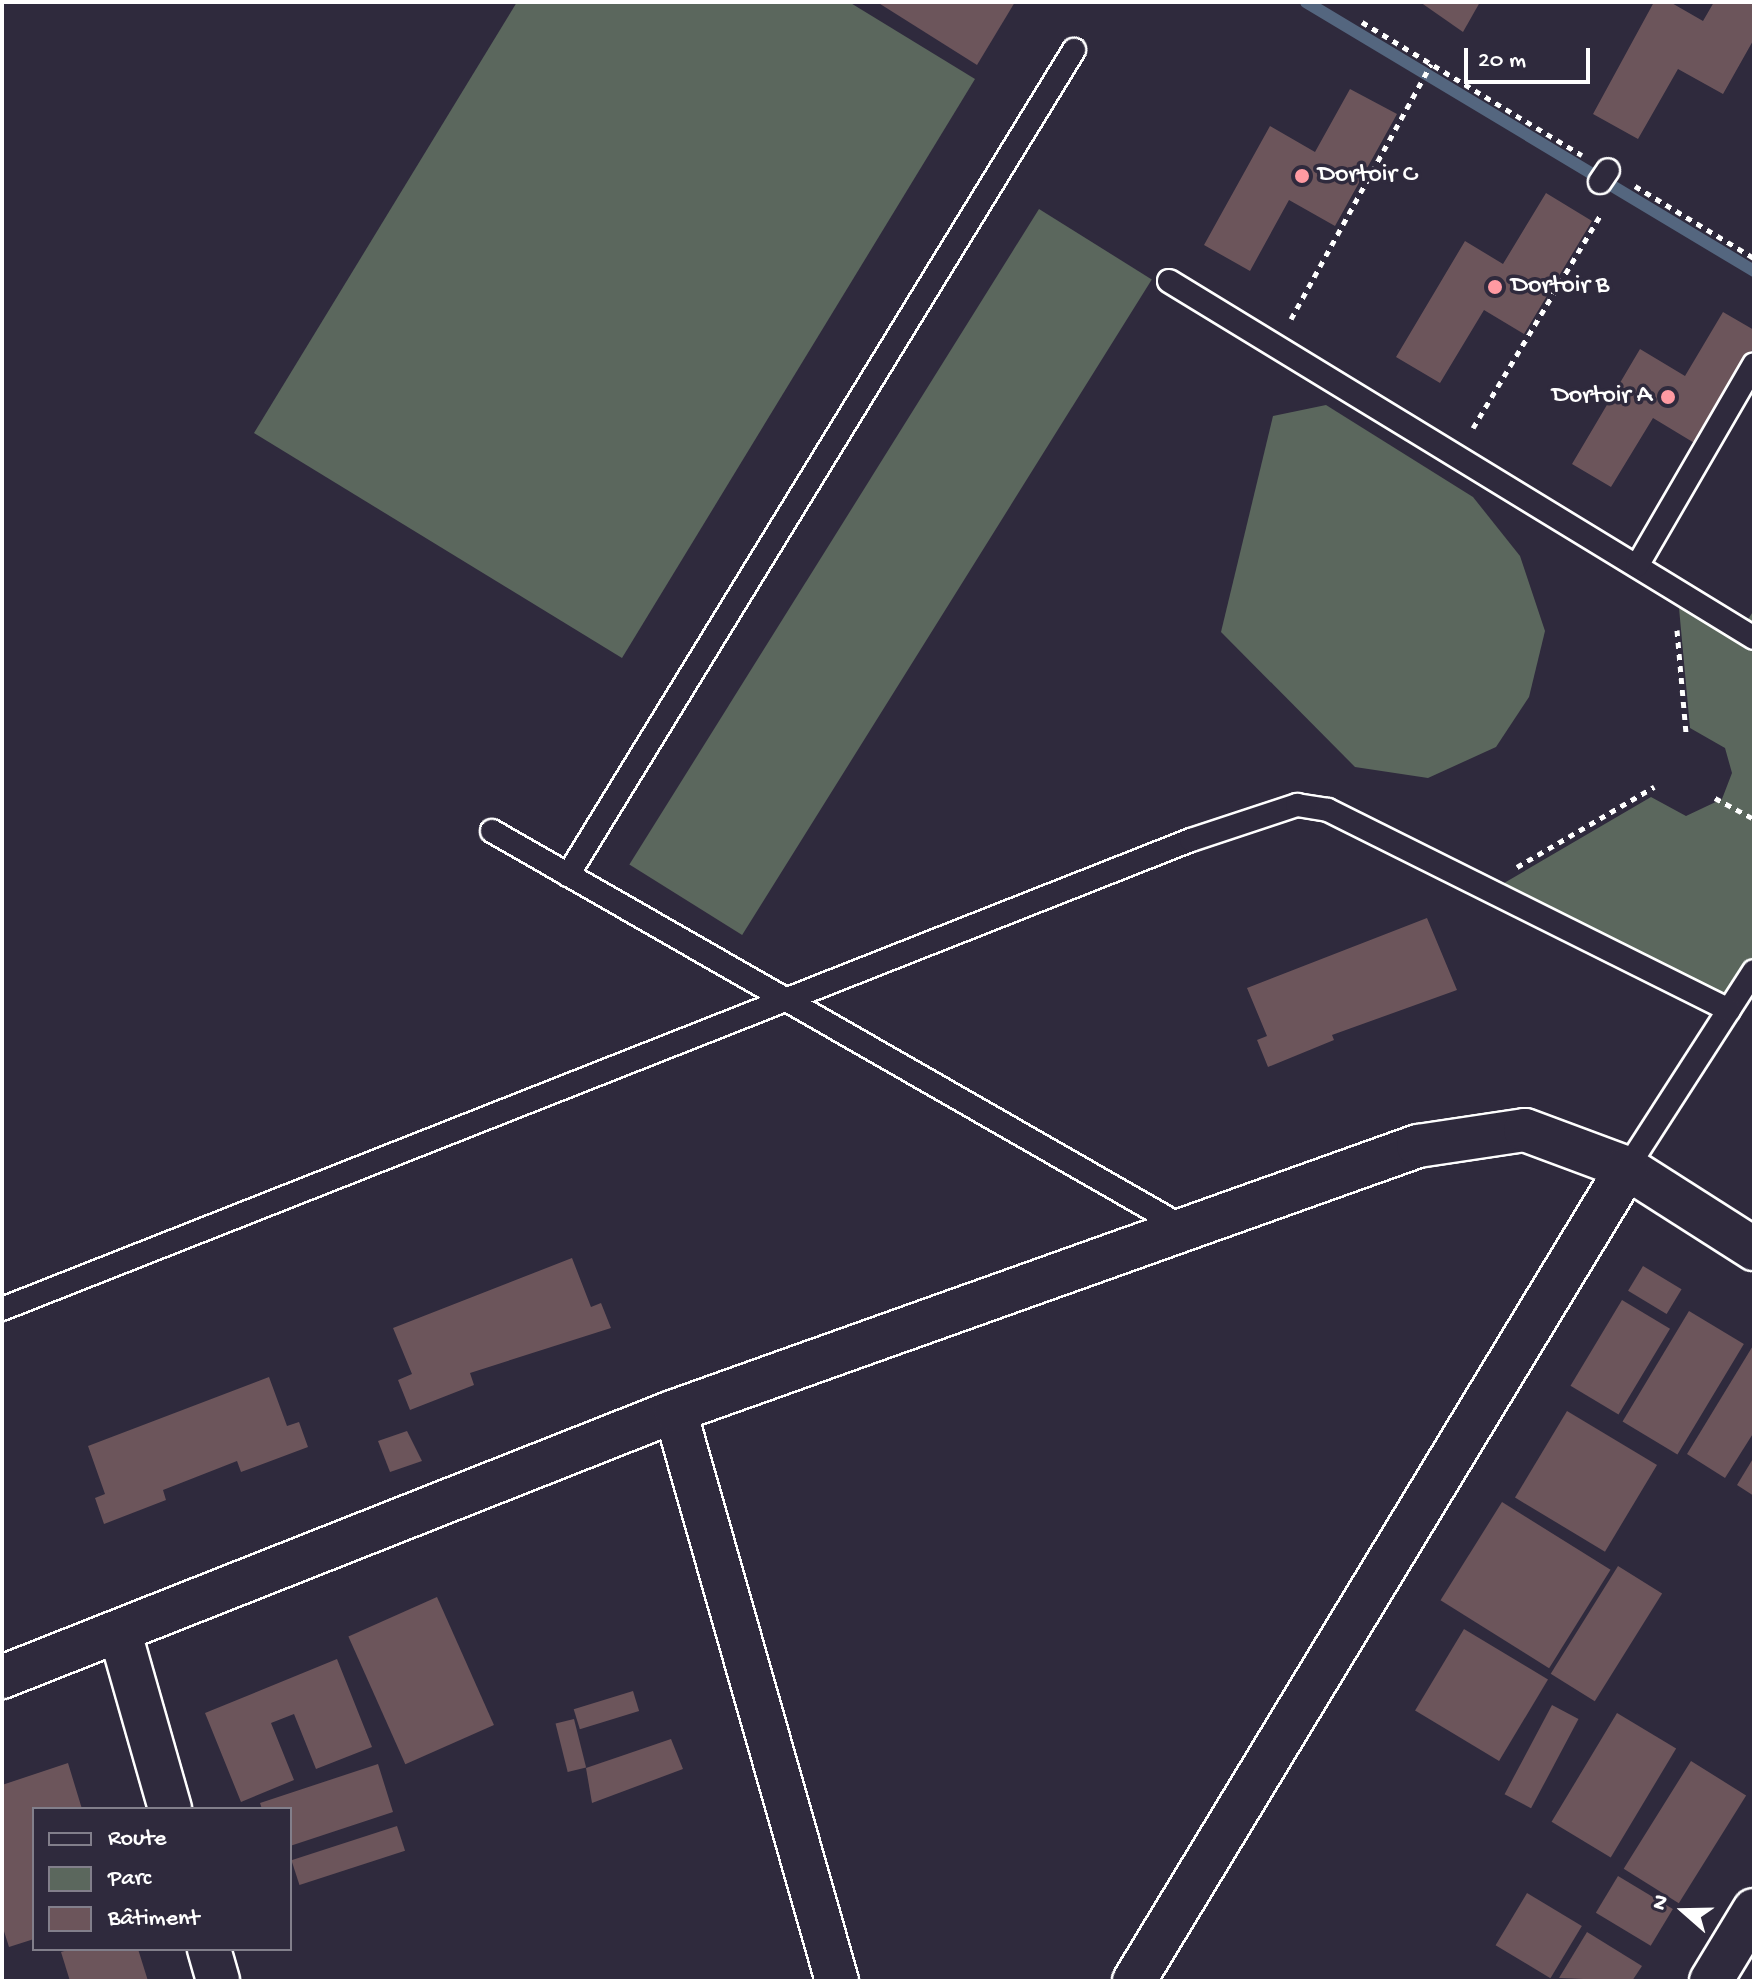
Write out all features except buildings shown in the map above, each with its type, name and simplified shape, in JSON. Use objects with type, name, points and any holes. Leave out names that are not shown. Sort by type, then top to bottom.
[{"type":"street","points":[[2,1677],[120,1633],[675,1411],[1418,1146],[1525,1130],[1627,1168],[1754,1249]]},
{"type":"street","points":[[1134,1981],[1627,1168]]},
{"type":"street","points":[[675,1411],[837,1981]]},
{"type":"street","points":[[120,1633],[169,1807]]},
{"type":"street","points":[[1711,1981],[1754,1910]]},
{"type":"street","points":[[210,1951],[218,1981]]},
{"type":"lane","points":[[568,875],[1074,50]]},
{"type":"lane","points":[[1169,281],[1754,638]]},
{"type":"lane","points":[[1637,566],[1754,364]]},
{"type":"lane","points":[[2,1309],[791,1002],[1191,840],[1297,805],[1328,810],[1486,885],[1729,1010]]},
{"type":"lane","points":[[492,831],[1186,1229]]},
{"type":"lane","points":[[1627,1168],[1754,971]]},
{"type":"path","points":[[1362,22],[1604,176],[1754,258]]},
{"type":"path","points":[[1276,346],[1430,67]]},
{"type":"path","points":[[1455,458],[1606,204]]},
{"type":"path","points":[[1674,588],[1686,732]]},
{"type":"path","points":[[1486,885],[1654,787]]},
{"type":"path","points":[[1715,798],[1754,819]]},
{"type":"green space","points":[[517,2],[849,2],[975,79],[622,658],[254,433]]},
{"type":"green space","points":[[1039,209],[1152,279],[742,935],[629,865]]},
{"type":"green space","points":[[1326,405],[1473,497],[1520,556],[1545,631],[1529,697],[1496,747],[1428,778],[1355,767],[1221,632],[1273,416]]},
{"type":"green space","points":[[1678,597],[1738,635],[1754,610],[1754,956],[1726,1002],[1499,886],[1651,797],[1686,816],[1722,799],[1732,773],[1725,748],[1690,728]]},
{"type":"waterway","points":[[1306,2],[1754,271]]},
{"type":"place","name":"Dortoir C","points":[[1302,176]]},
{"type":"place","name":"Dortoir B","points":[[1495,287]]},
{"type":"place","name":"Dortoir A","points":[[1668,397]]}]
